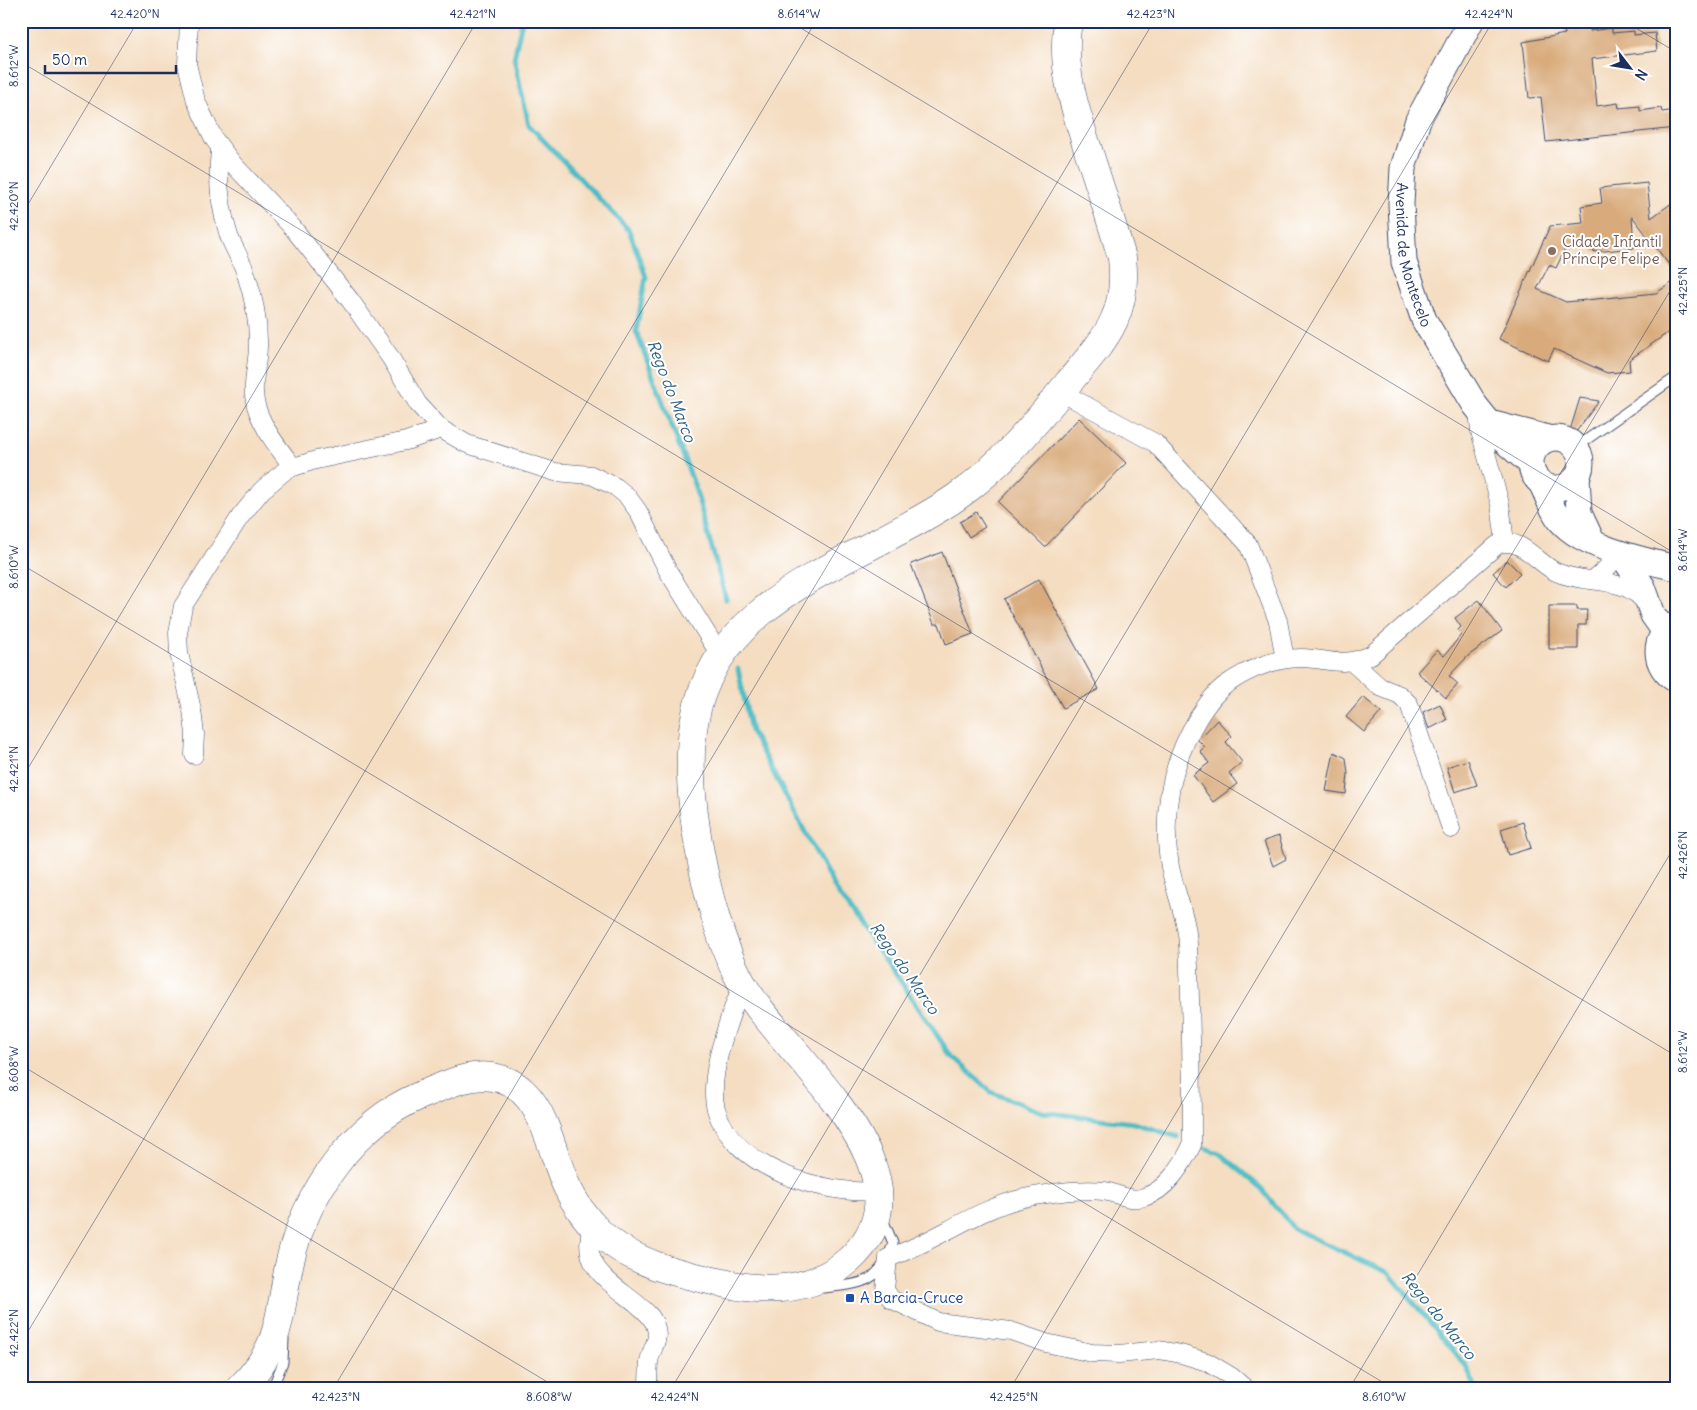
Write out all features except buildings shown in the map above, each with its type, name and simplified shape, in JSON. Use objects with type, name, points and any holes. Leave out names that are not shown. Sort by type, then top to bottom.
[{"type":"main road","points":[[239,1389],[266,1356],[277,1334],[290,1264],[301,1226],[323,1182],[343,1156],[379,1120],[404,1102],[469,1077],[487,1076],[502,1078],[525,1093],[544,1123],[566,1184],[580,1211],[620,1249],[636,1258],[664,1269],[734,1286],[792,1289],[819,1280],[851,1258],[864,1244],[873,1226],[878,1200],[875,1169],[865,1144],[845,1114],[742,985],[720,930],[704,870],[690,774],[694,722],[700,695],[720,655],[750,620],[775,601],[950,502],[983,478],[1010,452],[1061,392],[1097,348],[1113,324],[1122,303],[1125,282],[1122,258],[1076,113],[1067,74],[1065,39],[1068,21]]},
{"type":"street","points":[[188,21],[188,64],[196,101],[220,150],[293,228],[384,349],[418,404],[440,429],[467,444],[508,459],[555,472],[591,474],[616,486],[638,511],[668,571],[720,655]]},
{"type":"street","name":"Avenida de Montecelo","points":[[1471,21],[1418,120],[1403,168],[1401,204],[1404,262],[1424,320],[1484,417],[1503,440],[1530,463]]},
{"type":"street","points":[[220,150],[218,172],[223,213],[229,236],[246,273],[253,302],[258,342],[254,391],[257,409],[281,452],[293,468]]},
{"type":"street","points":[[1061,392],[1155,443],[1248,544],[1278,621],[1285,659]]},
{"type":"street","points":[[1505,542],[1500,504],[1480,431],[1484,417],[1548,438],[1563,438],[1576,448],[1581,464],[1577,477],[1579,513],[1606,548],[1643,587],[1665,624],[1657,650],[1658,660],[1662,668],[1676,680]]},
{"type":"street","points":[[194,755],[195,734],[192,710],[179,653],[178,633],[183,606],[240,517],[262,490],[287,469],[316,460],[406,440],[440,429]]},
{"type":"street","points":[[1548,438],[1535,448],[1530,463],[1536,479],[1542,485],[1558,517],[1574,534],[1606,548],[1676,568]]},
{"type":"street","points":[[1542,485],[1559,488],[1567,486],[1577,477]]},
{"type":"street","points":[[1246,1389],[1232,1377],[1207,1362],[1181,1354],[1159,1350],[1119,1354],[1092,1353],[1046,1343],[1010,1332],[938,1322],[891,1299],[885,1290],[888,1258],[915,1249],[994,1207],[1023,1198],[1061,1192],[1092,1190],[1133,1198],[1145,1197],[1162,1187],[1186,1157],[1192,1145],[1188,942],[1170,867],[1167,834],[1168,799],[1175,768],[1186,738],[1207,704],[1226,684],[1254,668],[1285,659],[1353,663],[1371,655],[1497,545],[1505,542],[1514,542],[1556,572],[1575,579],[1617,583],[1640,594],[1665,624]]},
{"type":"street","points":[[1593,580],[1609,566],[1610,559],[1606,548]]},
{"type":"street","points":[[1353,663],[1380,687],[1400,695],[1409,704],[1451,829]]},
{"type":"street","points":[[742,985],[729,1018],[717,1067],[714,1093],[716,1110],[727,1131],[743,1150],[770,1169],[826,1189],[854,1193],[878,1200]]},
{"type":"street","points":[[593,1225],[587,1240],[590,1260],[603,1276],[647,1312],[655,1324],[657,1341],[649,1361],[647,1389]]},
{"type":"lane","points":[[1576,448],[1676,377]]},
{"type":"lane","points":[[792,1289],[860,1283],[874,1277],[888,1258],[894,1243],[878,1200]]},
{"type":"lane","points":[[272,1389],[283,1362],[283,1309]]},
{"type":"waterway","name":"Rego do Marco","points":[[522,21],[514,58],[529,125],[629,230],[646,277],[636,331],[695,487],[726,599]]},
{"type":"waterway","name":"Rego do Marco","points":[[738,669],[751,731],[837,892],[951,1056],[991,1092],[1042,1112],[1134,1123],[1178,1137]]},
{"type":"waterway","name":"Rego do Marco","points":[[1205,1148],[1219,1153],[1261,1188],[1294,1229],[1389,1273],[1466,1366],[1476,1389]]},
{"type":"place","name":"Cidade Infantil Príncipe Felipe","points":[[1552,251]]},
{"type":"place","name":"A Barcia-Cruce","points":[[850,1298]]}]
